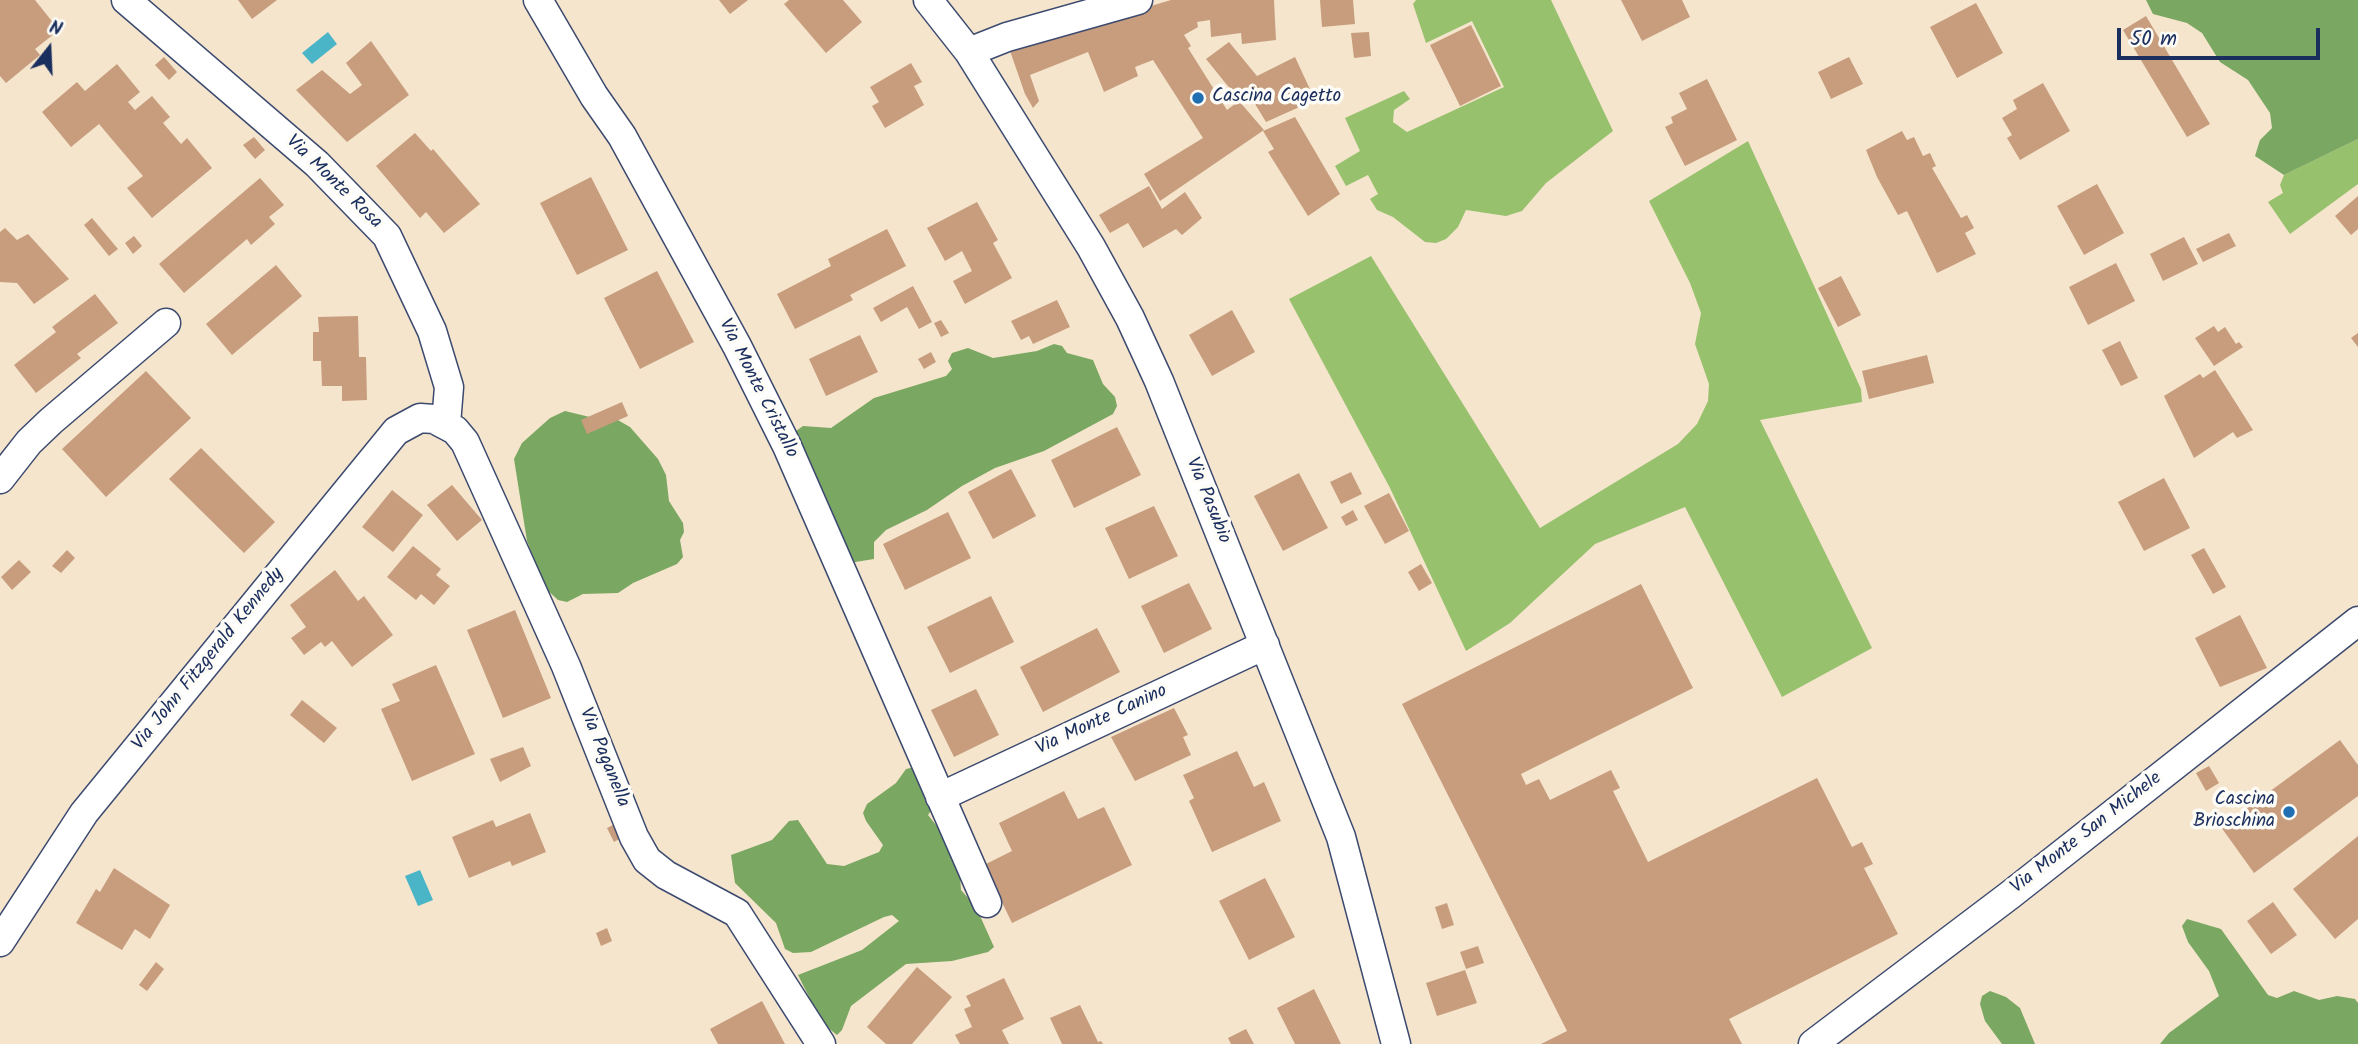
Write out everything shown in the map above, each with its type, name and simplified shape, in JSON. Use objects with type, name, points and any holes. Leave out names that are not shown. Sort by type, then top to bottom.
[{"type":"street","name":"Via Monte Rosa","points":[[126,0],[317,164],[387,236],[432,331],[449,387],[446,424]]},
{"type":"street","name":"Via Monte Cristallo","points":[[538,0],[594,96],[622,136],[737,345],[787,446],[988,903]]},
{"type":"street","name":"Via Pasubio","points":[[928,0],[969,52],[1091,247],[1130,317],[1160,382],[1341,836],[1396,1044]]},
{"type":"street","points":[[969,52],[1007,37],[1138,0]]},
{"type":"street","points":[[0,479],[29,442],[51,421],[166,323]]},
{"type":"street","name":"Via John Fitzgerald Kennedy","points":[[0,942],[84,813],[396,431],[420,418],[446,424]]},
{"type":"street","name":"Via Paganella","points":[[446,424],[465,442],[566,666],[647,860],[666,875],[737,913],[821,1044]]},
{"type":"street","name":"Via Monte San Michele","points":[[1813,1044],[2010,895],[2358,621]]},
{"type":"street","name":"Via Monte Canino","points":[[940,797],[1265,645]]},
{"type":"green space","points":[[1416,0],[1551,0],[1613,131],[1546,183],[1522,211],[1506,216],[1466,210],[1458,227],[1446,239],[1436,243],[1425,242],[1393,217],[1377,210],[1370,199],[1378,194],[1368,175],[1346,186],[1335,166],[1360,151],[1345,118],[1404,91],[1410,99],[1394,110],[1393,122],[1407,132],[1504,87],[1472,21],[1426,43],[1413,4]]},
{"type":"green space","points":[[2146,0],[2358,0],[2358,139],[2284,175],[2255,156],[2260,140],[2272,128],[2270,113],[2248,80],[2220,62],[2202,33],[2187,23],[2153,14]]},
{"type":"green space","points":[[2358,139],[2358,184],[2290,234],[2268,202],[2283,193],[2280,185],[2284,175]]},
{"type":"green space","points":[[1748,141],[1861,389],[1862,402],[1760,420],[1872,648],[1782,697],[1685,507],[1595,544],[1510,623],[1466,651],[1390,488],[1289,299],[1371,256],[1540,528],[1678,444],[1697,424],[1708,401],[1709,384],[1695,344],[1701,313],[1690,283],[1649,201]]},
{"type":"green space","points":[[1054,344],[1062,346],[1067,353],[1093,360],[1103,384],[1115,397],[1117,406],[1113,414],[1044,451],[995,468],[962,486],[927,510],[886,530],[874,542],[874,559],[849,563],[791,447],[796,431],[803,426],[831,428],[874,398],[946,376],[952,369],[948,361],[952,353],[968,348],[993,358],[1037,351]]},
{"type":"green space","points":[[565,411],[598,419],[616,419],[630,427],[658,459],[666,475],[669,501],[683,523],[684,532],[680,540],[683,557],[677,564],[633,583],[618,593],[583,594],[567,602],[558,600],[545,588],[527,541],[514,459],[522,443],[550,418]]},
{"type":"green space","points":[[924,765],[940,797],[928,815],[944,835],[960,875],[961,890],[976,907],[994,947],[988,952],[952,961],[906,964],[851,1006],[842,1030],[837,1035],[822,1023],[798,975],[862,950],[899,921],[892,915],[884,917],[811,952],[793,953],[785,949],[776,923],[735,883],[731,855],[772,840],[789,821],[798,820],[827,864],[844,866],[879,852],[883,845],[863,813],[867,804],[896,783],[906,769]]},
{"type":"green space","points":[[2187,919],[2221,929],[2268,995],[2277,998],[2294,991],[2319,1000],[2337,996],[2355,999],[2358,1003],[2358,1044],[2160,1044],[2169,1033],[2219,996],[2209,971],[2188,942],[2182,926]]},
{"type":"green space","points":[[1990,991],[2006,997],[2020,1008],[2035,1044],[2002,1044],[1985,1021],[1980,1004],[1982,996]]},
{"type":"water","points":[[328,32],[337,44],[312,64],[302,53]]},
{"type":"water","points":[[420,870],[433,900],[418,906],[405,876]]},
{"type":"building","points":[[0,0],[35,0],[59,30],[35,49],[40,55],[6,83],[0,76]]},
{"type":"building","points":[[238,0],[277,0],[252,19]]},
{"type":"building","points":[[719,0],[748,0],[730,14]]},
{"type":"building","points":[[789,0],[843,0],[862,22],[826,53],[784,4]]},
{"type":"building","name":"Cascina Cagetto","points":[[1171,0],[1274,0],[1276,40],[1242,44],[1241,33],[1211,37],[1210,20],[1197,22],[1198,27],[1184,35],[1191,46],[1188,48],[1227,110],[1239,101],[1264,130],[1160,201],[1144,174],[1203,138],[1153,60],[1135,67],[1138,76],[1104,92],[1088,52],[1030,75],[1039,101],[1033,108],[1025,94],[1009,48]]},
{"type":"building","points":[[1320,0],[1353,0],[1355,24],[1322,27]]},
{"type":"building","points":[[1621,0],[1682,0],[1690,17],[1642,41]]},
{"type":"building","points":[[1976,3],[2003,53],[1957,78],[1930,27]]},
{"type":"building","points":[[2146,16],[2210,124],[2187,137],[2123,30]]},
{"type":"building","points":[[1471,25],[1501,86],[1460,106],[1430,45]]},
{"type":"building","points":[[1369,32],[1371,56],[1354,58],[1351,33]]},
{"type":"building","points":[[371,41],[409,95],[347,142],[296,90],[322,70],[350,94],[362,85],[346,63]]},
{"type":"building","points":[[1229,42],[1257,76],[1295,57],[1315,100],[1266,122],[1249,94],[1240,101],[1206,59]]},
{"type":"building","points":[[164,57],[177,72],[169,80],[155,65]]},
{"type":"building","points":[[1849,57],[1863,84],[1831,99],[1818,72]]},
{"type":"building","points":[[911,63],[922,82],[914,86],[924,105],[885,128],[872,106],[879,102],[870,87]]},
{"type":"building","points":[[117,64],[140,92],[128,102],[135,110],[152,96],[170,117],[163,123],[181,144],[187,138],[212,168],[152,218],[127,188],[143,176],[99,124],[71,147],[42,112],[77,82],[85,91]]},
{"type":"building","points":[[1707,79],[1737,140],[1685,166],[1665,127],[1673,123],[1671,117],[1687,109],[1679,93]]},
{"type":"building","points":[[2043,83],[2070,131],[2020,160],[2007,138],[2012,135],[2002,118],[2017,109],[2013,100]]},
{"type":"building","points":[[1295,117],[1340,194],[1308,216],[1268,152],[1274,149],[1263,131]]},
{"type":"building","points":[[1902,131],[1907,140],[1914,137],[1923,156],[1930,153],[1936,166],[1932,168],[1961,218],[1967,215],[1974,228],[1965,233],[1976,254],[1937,273],[1907,211],[1898,215],[1866,150]]},
{"type":"building","points":[[415,133],[431,151],[433,149],[480,204],[444,233],[426,212],[420,218],[376,166]]},
{"type":"building","points":[[254,137],[265,150],[255,159],[243,145]]},
{"type":"building","points":[[591,177],[628,250],[577,275],[540,203]]},
{"type":"building","points":[[260,178],[284,205],[269,217],[275,224],[251,245],[247,239],[184,293],[159,264]]},
{"type":"building","points":[[2097,184],[2124,233],[2084,255],[2057,206]]},
{"type":"building","points":[[1149,186],[1162,209],[1185,192],[1202,218],[1182,235],[1176,229],[1143,248],[1128,223],[1110,233],[1099,215]]},
{"type":"building","points":[[2358,196],[2358,229],[2351,235],[2335,216]]},
{"type":"building","points":[[977,202],[998,240],[993,243],[1012,278],[965,304],[953,281],[972,271],[962,251],[945,261],[927,228]]},
{"type":"building","points":[[92,218],[118,249],[109,256],[84,225]]},
{"type":"building","points":[[5,228],[17,240],[28,234],[69,279],[34,304],[17,283],[0,282],[0,232]]},
{"type":"building","points":[[887,229],[906,266],[850,295],[853,300],[795,329],[777,294],[831,266],[828,259]]},
{"type":"building","points":[[2229,233],[2236,246],[2203,262],[2196,249]]},
{"type":"building","points":[[134,236],[142,246],[133,254],[125,243]]},
{"type":"building","points":[[2184,237],[2198,264],[2163,281],[2150,254]]},
{"type":"building","points":[[2116,263],[2135,301],[2088,325],[2069,287]]},
{"type":"building","points":[[276,265],[302,296],[232,355],[206,324]]},
{"type":"building","points":[[657,271],[694,342],[640,369],[604,298]]},
{"type":"building","points":[[1841,276],[1861,315],[1838,327],[1818,288]]},
{"type":"building","points":[[913,286],[932,322],[919,329],[907,307],[881,322],[873,308]]},
{"type":"building","points":[[95,294],[118,323],[77,354],[81,358],[36,393],[14,365],[56,332],[52,327]]},
{"type":"building","points":[[1057,300],[1070,327],[1033,344],[1029,336],[1021,340],[1011,321]]},
{"type":"building","points":[[1232,310],[1255,352],[1212,376],[1189,335]]},
{"type":"building","points":[[358,316],[359,357],[366,357],[367,400],[342,401],[342,386],[322,386],[321,361],[313,361],[313,332],[319,332],[318,317]]},
{"type":"building","points":[[941,320],[949,333],[941,337],[934,323]]},
{"type":"building","points":[[2214,326],[2218,332],[2225,327],[2236,344],[2239,342],[2243,347],[2214,366],[2195,338]]},
{"type":"building","points":[[2358,333],[2358,347],[2351,338]]},
{"type":"building","points":[[860,335],[878,372],[826,396],[809,359]]},
{"type":"building","points":[[2120,341],[2138,378],[2121,386],[2102,350]]},
{"type":"building","points":[[931,352],[936,362],[924,369],[918,359]]},
{"type":"building","points":[[1927,355],[1934,383],[1869,399],[1862,371]]},
{"type":"building","points":[[2215,370],[2253,430],[2237,438],[2233,432],[2194,458],[2164,396],[2200,374],[2203,378]]},
{"type":"building","points":[[146,371],[191,418],[106,497],[62,449]]},
{"type":"building","points":[[622,402],[628,416],[587,434],[581,420]]},
{"type":"building","points":[[1117,427],[1141,475],[1074,508],[1051,460]]},
{"type":"building","points":[[201,448],[275,522],[244,553],[169,479]]},
{"type":"building","points":[[1011,469],[1036,516],[993,539],[968,492]]},
{"type":"building","points":[[1351,472],[1362,494],[1341,504],[1330,482]]},
{"type":"building","points":[[1299,473],[1328,528],[1283,551],[1254,496]]},
{"type":"building","points":[[2164,478],[2190,528],[2144,551],[2118,502]]},
{"type":"building","points":[[452,485],[482,520],[457,541],[427,505]]},
{"type":"building","points":[[392,490],[423,515],[393,552],[362,527]]},
{"type":"building","points":[[1389,493],[1409,531],[1385,544],[1364,506]]},
{"type":"building","points":[[1154,506],[1178,556],[1129,579],[1105,528]]},
{"type":"building","points":[[1353,510],[1358,520],[1346,526],[1341,517]]},
{"type":"building","points":[[948,512],[971,558],[905,590],[883,544]]},
{"type":"building","points":[[413,546],[441,569],[436,575],[450,586],[434,605],[421,594],[416,600],[387,577]]},
{"type":"building","points":[[2204,548],[2226,587],[2213,594],[2191,555]]},
{"type":"building","points":[[67,550],[75,558],[61,573],[52,566]]},
{"type":"building","points":[[19,560],[31,572],[12,590],[1,577]]},
{"type":"building","points":[[1421,564],[1432,583],[1419,591],[1408,572]]},
{"type":"building","points":[[335,570],[358,601],[364,596],[393,635],[352,667],[332,641],[325,647],[321,642],[304,655],[291,638],[306,627],[290,605]]},
{"type":"building","points":[[1189,583],[1212,629],[1164,653],[1141,606]]},
{"type":"building","points":[[1641,584],[1693,688],[1521,774],[1526,785],[1539,779],[1550,800],[1611,770],[1620,788],[1613,791],[1648,862],[1817,778],[1852,847],[1862,842],[1873,864],[1864,868],[1898,934],[1729,1019],[1742,1044],[1541,1044],[1567,1031],[1402,704]]},
{"type":"building","points":[[991,596],[1014,642],[950,673],[927,627]]},
{"type":"building","points":[[515,610],[551,698],[503,718],[467,630]]},
{"type":"building","points":[[2240,615],[2267,668],[2220,687],[2195,638]]},
{"type":"building","points":[[1097,628],[1120,672],[1043,712],[1020,667]]},
{"type":"building","points":[[436,665],[475,754],[412,781],[381,709],[400,701],[392,684]]},
{"type":"building","points":[[976,689],[999,735],[954,757],[931,710]]},
{"type":"building","points":[[302,700],[337,728],[324,743],[290,715]]},
{"type":"building","points":[[1174,708],[1188,735],[1183,737],[1191,755],[1135,781],[1111,737]]},
{"type":"building","name":"Cascina Brioschina","points":[[2340,740],[2358,765],[2358,796],[2254,873],[2221,827]]},
{"type":"building","points":[[523,747],[531,766],[500,782],[490,759]]},
{"type":"building","points":[[1237,751],[1254,787],[1264,782],[1281,821],[1212,852],[1189,801],[1194,798],[1183,775]]},
{"type":"building","points":[[2209,766],[2219,783],[2206,791],[2196,773]]},
{"type":"building","points":[[1064,791],[1078,819],[1104,807],[1132,865],[1012,923],[984,865],[1012,851],[999,823]]},
{"type":"building","points":[[530,813],[546,852],[512,866],[510,861],[469,878],[452,837],[493,820],[496,827]]},
{"type":"building","points":[[617,823],[624,836],[614,842],[607,828]]},
{"type":"building","points":[[2358,836],[2358,919],[2335,939],[2293,889]]},
{"type":"building","points":[[114,868],[170,905],[150,939],[135,929],[122,950],[76,923],[96,889],[100,892]]},
{"type":"building","points":[[1265,878],[1295,937],[1249,960],[1219,901]]},
{"type":"building","points":[[2273,902],[2297,935],[2271,954],[2247,921]]},
{"type":"building","points":[[1447,903],[1454,925],[1442,929],[1435,907]]},
{"type":"building","points":[[607,928],[612,941],[601,946],[596,933]]},
{"type":"building","points":[[1478,946],[1484,963],[1466,969],[1460,952]]},
{"type":"building","points":[[156,962],[164,969],[147,991],[139,985]]},
{"type":"building","points":[[917,967],[952,997],[912,1044],[886,1044],[867,1027]]},
{"type":"building","points":[[1465,970],[1477,1003],[1437,1016],[1426,983]]},
{"type":"building","points":[[1004,978],[1024,1019],[1002,1030],[1009,1044],[960,1044],[955,1035],[972,1027],[964,1009],[971,1006],[966,996]]},
{"type":"building","points":[[1314,989],[1341,1044],[1295,1044],[1277,1008]]},
{"type":"building","points":[[762,1001],[785,1044],[718,1044],[710,1029]]},
{"type":"building","points":[[1080,1005],[1098,1042],[1103,1044],[1062,1044],[1050,1018]]},
{"type":"building","points":[[1246,1029],[1254,1044],[1231,1044],[1228,1038]]},
{"type":"place","name":"Cascina Cagetto","points":[[1198,98]]},
{"type":"place","name":"Cascina Brioschina","points":[[2289,812]]}]
